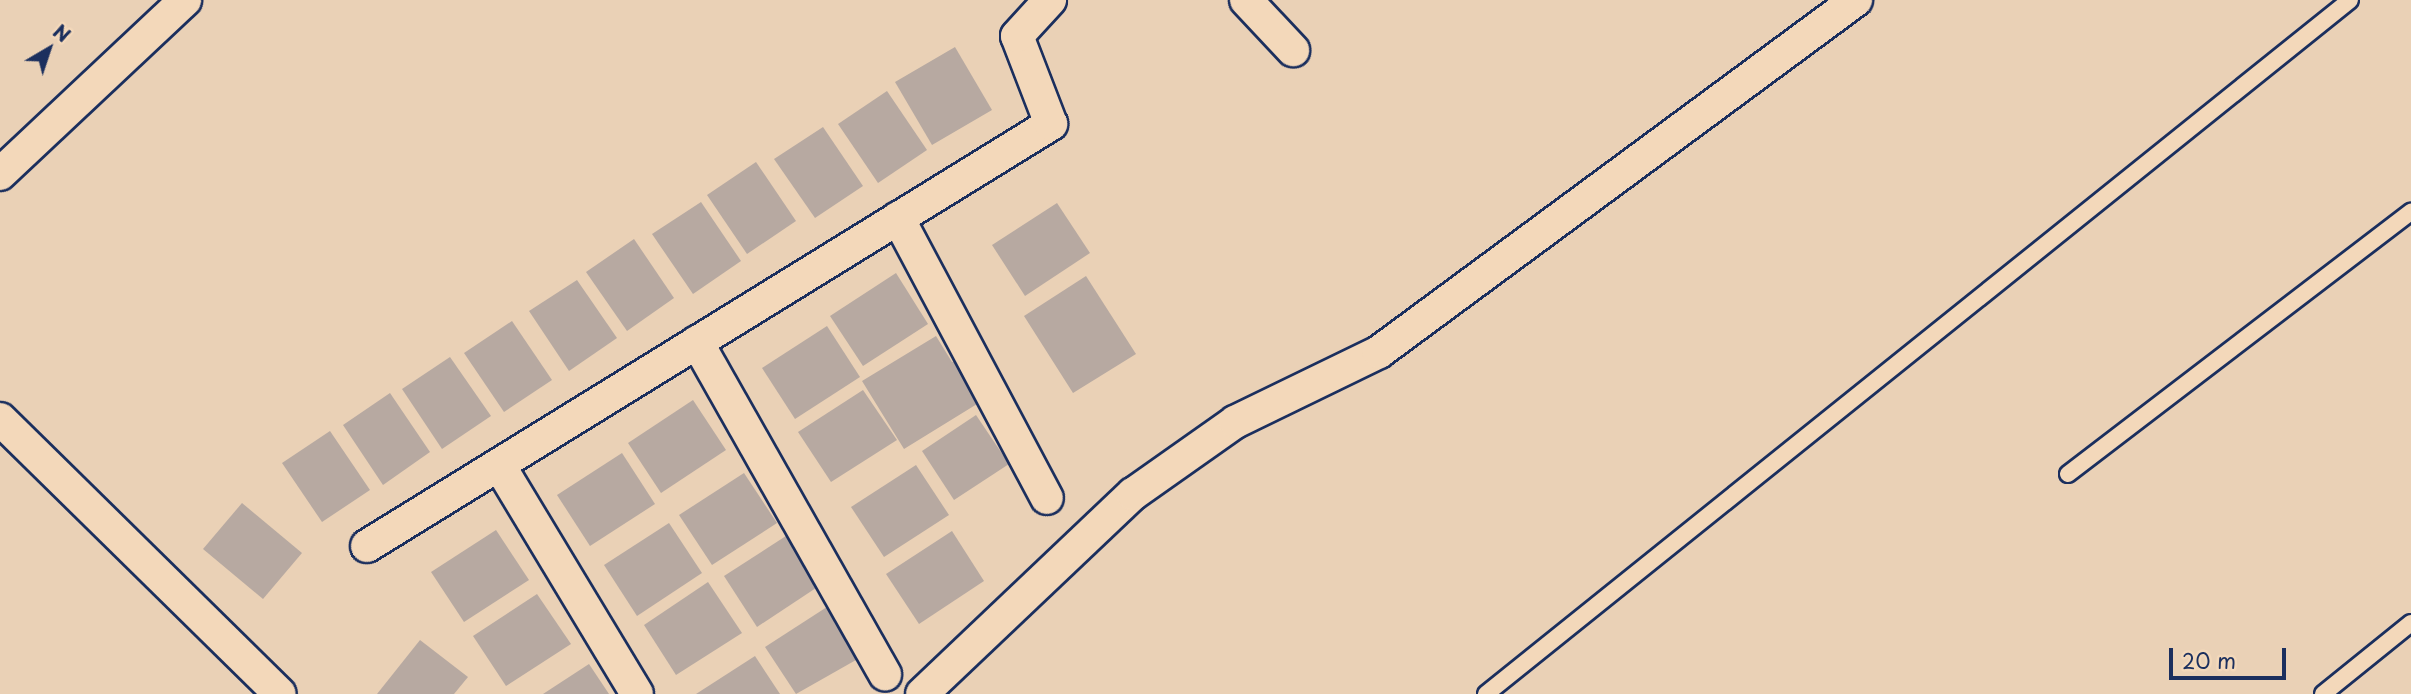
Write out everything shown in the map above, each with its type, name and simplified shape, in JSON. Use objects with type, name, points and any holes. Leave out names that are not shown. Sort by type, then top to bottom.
[{"type":"street","points":[[0,174],[185,0]]},
{"type":"street","points":[[368,546],[1051,124],[1017,36],[1050,0]]},
{"type":"street","points":[[1246,0],[1293,50]]},
{"type":"street","points":[[922,694],[1133,494],[1235,422],[1378,352],[1856,0]]},
{"type":"street","points":[[898,218],[1047,498]]},
{"type":"street","points":[[697,342],[885,674]]},
{"type":"street","points":[[0,419],[280,694]]},
{"type":"street","points":[[499,465],[637,694]]},
{"type":"lane","points":[[1486,694],[2350,0]]},
{"type":"lane","points":[[2068,474],[2411,212]]},
{"type":"lane","points":[[2323,694],[2411,623]]},
{"type":"building","points":[[955,47],[992,110],[932,145],[895,82]]},
{"type":"building","points":[[887,91],[927,150],[878,183],[838,124]]},
{"type":"building","points":[[823,127],[863,186],[815,218],[774,159]]},
{"type":"building","points":[[756,162],[796,221],[747,254],[707,195]]},
{"type":"building","points":[[701,202],[741,261],[693,294],[652,234]]},
{"type":"building","points":[[1057,203],[1090,253],[1025,296],[992,245]]},
{"type":"building","points":[[634,239],[674,298],[627,331],[586,272]]},
{"type":"building","points":[[896,273],[928,324],[863,366],[830,316]]},
{"type":"building","points":[[1086,276],[1136,354],[1073,393],[1024,316]]},
{"type":"building","points":[[577,280],[617,338],[569,371],[529,311]]},
{"type":"building","points":[[512,321],[552,380],[504,412],[464,353]]},
{"type":"building","points":[[827,326],[860,377],[795,419],[762,368]]},
{"type":"building","points":[[936,336],[952,362],[967,358],[990,396],[904,449],[862,381]]},
{"type":"building","points":[[450,357],[491,416],[442,449],[402,389]]},
{"type":"building","points":[[863,390],[897,440],[831,482],[798,432]]},
{"type":"building","points":[[390,393],[430,452],[383,485],[343,425]]},
{"type":"building","points":[[693,400],[726,450],[661,493],[628,443]]},
{"type":"building","points":[[976,415],[1009,464],[954,500],[922,451]]},
{"type":"building","points":[[330,431],[370,490],[322,522],[282,463]]},
{"type":"building","points":[[622,453],[655,504],[590,546],[557,495]]},
{"type":"building","points":[[916,465],[949,515],[884,557],[851,507]]},
{"type":"building","points":[[744,473],[777,523],[712,565],[679,515]]},
{"type":"building","points":[[242,503],[302,553],[263,599],[203,549]]},
{"type":"building","points":[[669,523],[702,573],[637,616],[604,565]]},
{"type":"building","points":[[496,530],[529,580],[464,622],[431,572]]},
{"type":"building","points":[[952,531],[984,581],[919,624],[886,574]]},
{"type":"building","points":[[789,534],[822,584],[757,627],[724,576]]},
{"type":"building","points":[[708,582],[742,633],[676,675],[644,625]]},
{"type":"building","points":[[537,594],[571,644],[506,686],[473,636]]},
{"type":"building","points":[[830,605],[863,656],[796,694],[765,647]]},
{"type":"building","points":[[420,640],[468,677],[454,694],[377,694]]},
{"type":"building","points":[[755,656],[780,694],[696,694]]},
{"type":"building","points":[[589,664],[609,694],[543,694]]}]
